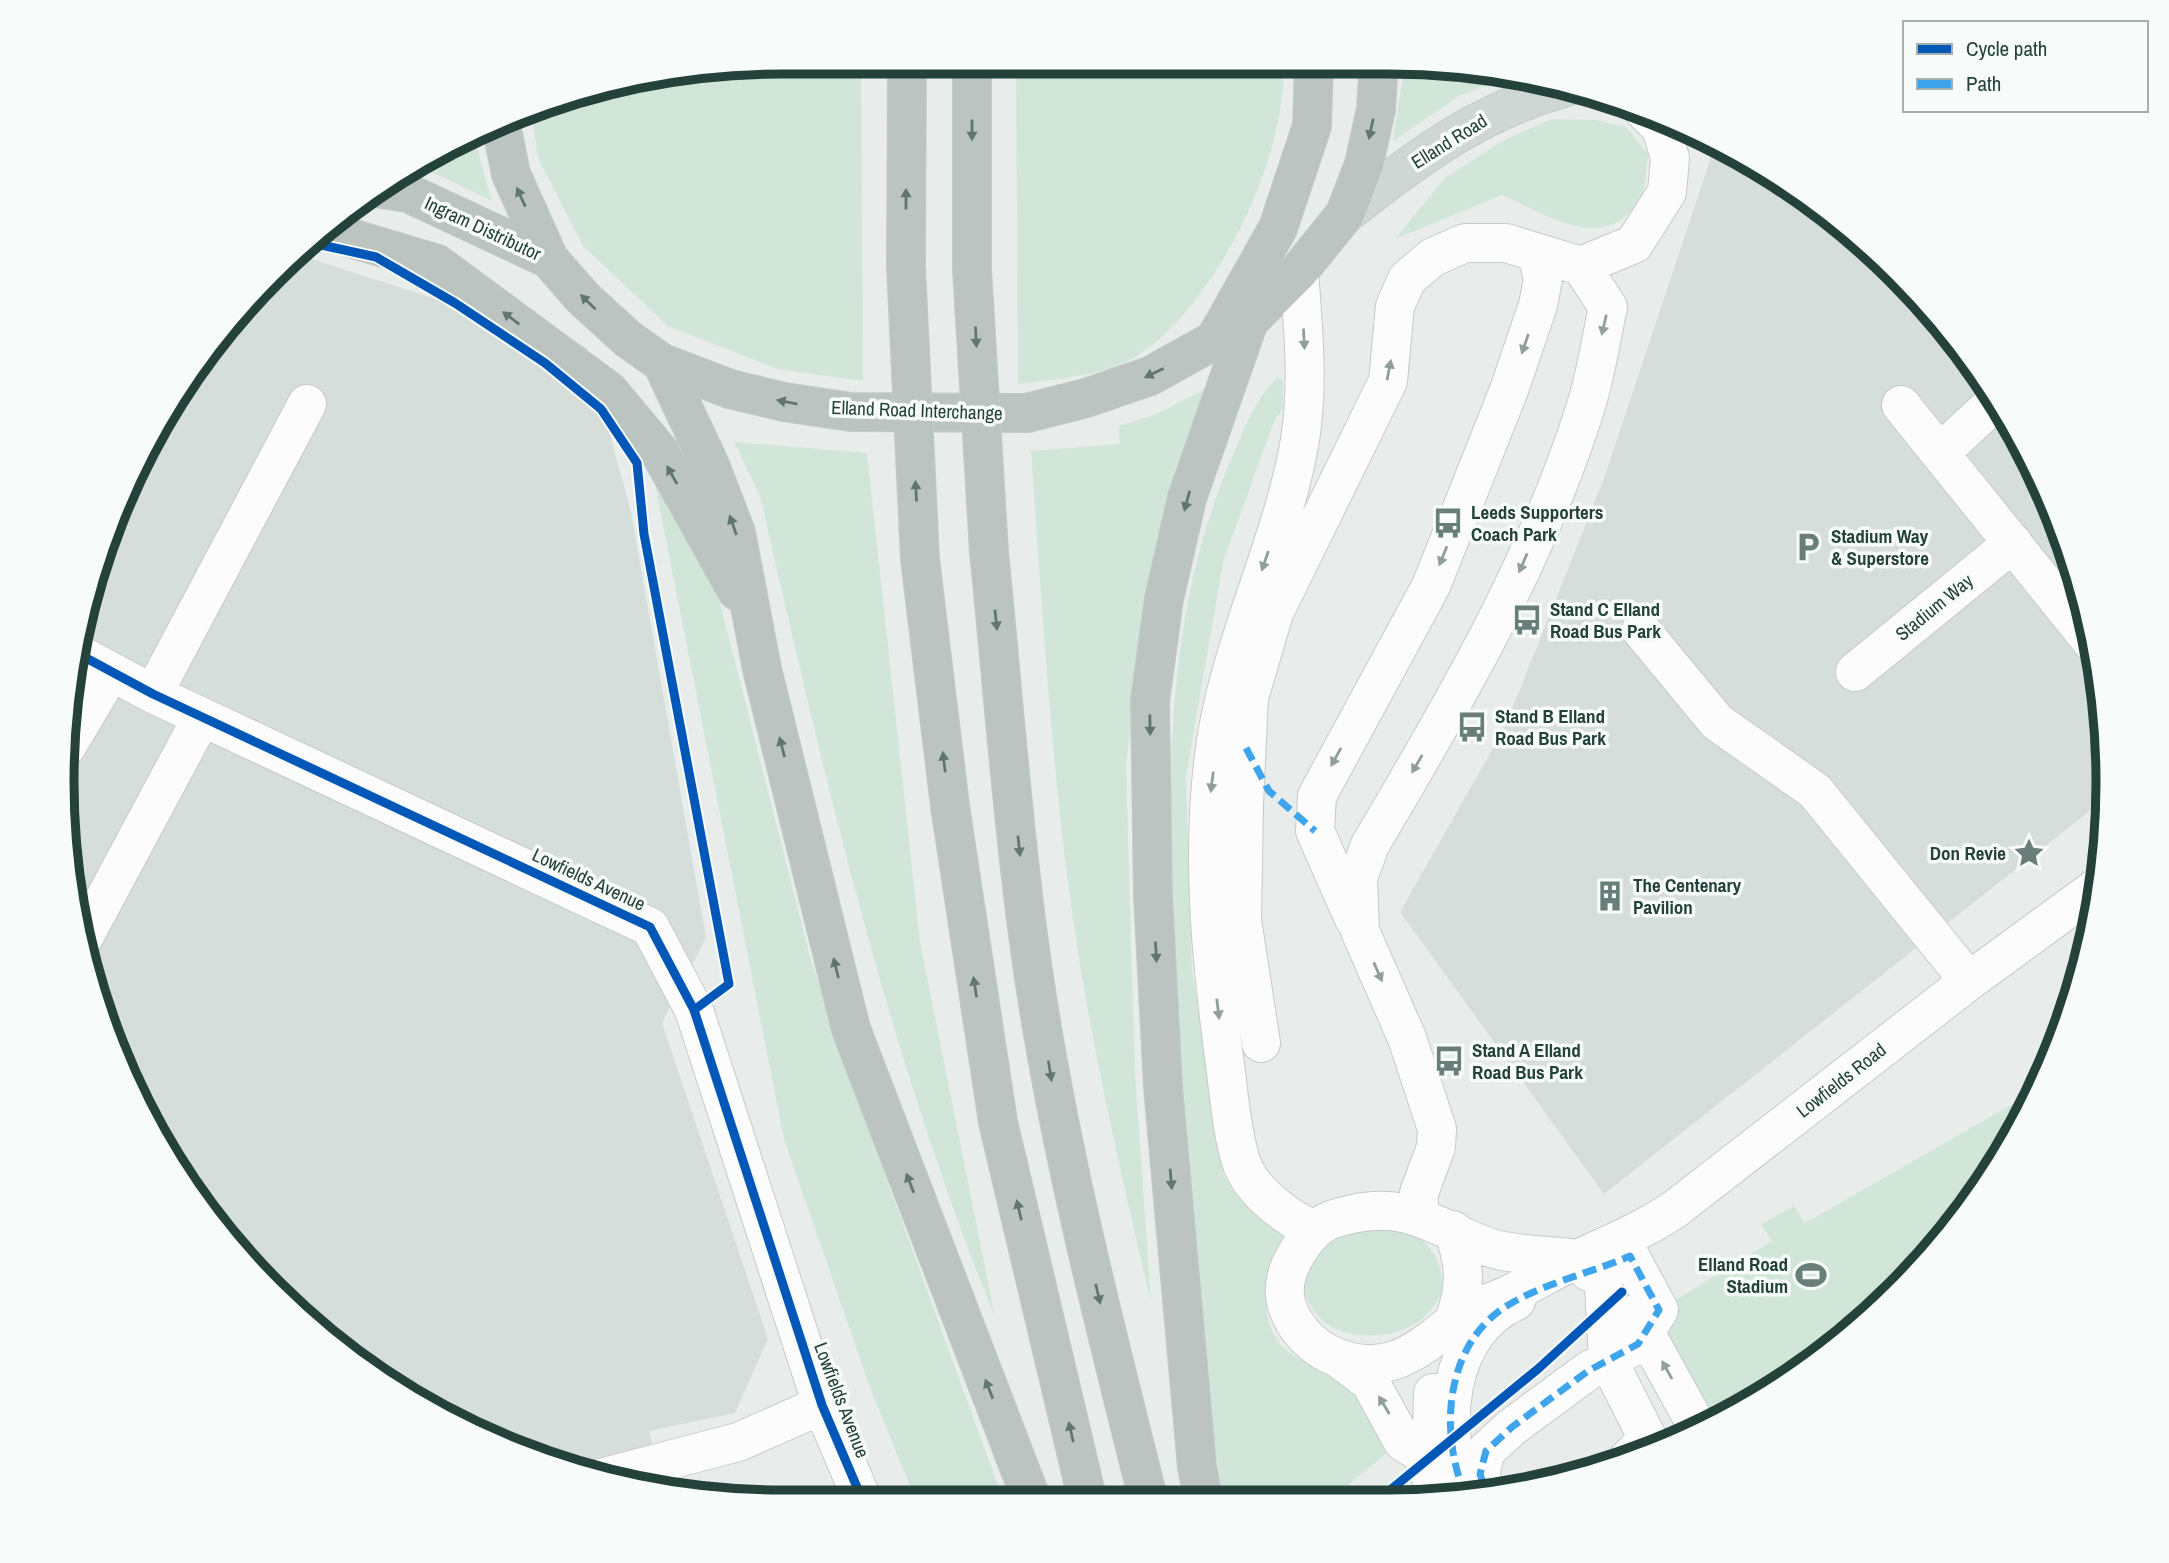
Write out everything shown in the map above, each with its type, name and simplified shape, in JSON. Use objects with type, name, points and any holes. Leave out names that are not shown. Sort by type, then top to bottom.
[{"type":"highway","points":[[907,74],[906,267],[920,559],[953,833],[998,1122],[1085,1490]]},
{"type":"highway","points":[[971,74],[972,269],[989,552],[1028,935],[1055,1100],[1107,1336],[1147,1490]]},
{"type":"highway","points":[[1214,341],[1278,228],[1312,126],[1314,74]]},
{"type":"highway","name":"Elland Road Interchange","points":[[502,131],[511,174],[549,259],[583,298],[628,339],[662,363],[730,389],[784,402],[851,412],[1027,413],[1086,398],[1150,376],[1250,321],[1299,271],[1345,214],[1366,153],[1376,109],[1378,74]]},
{"type":"highway","name":"Ingram Distributor","points":[[392,190],[408,193],[549,259]]},
{"type":"highway","points":[[335,232],[437,264],[609,391],[659,451],[753,620]]},
{"type":"highway","points":[[1202,1490],[1197,1467],[1163,1087],[1153,896],[1150,701],[1164,599],[1187,498],[1250,321]]},
{"type":"highway","points":[[662,363],[710,465],[736,533],[753,620],[851,1029],[1028,1490]]},
{"type":"main road","name":"Elland Road","points":[[1345,214],[1436,145],[1470,124],[1515,103],[1549,93]]},
{"type":"street","points":[[1261,1043],[1242,920],[1250,698],[1274,613],[1388,381],[1395,306],[1407,279],[1433,257],[1465,243],[1506,243],[1537,255],[1581,266],[1634,244],[1667,192],[1670,158],[1661,128]]},
{"type":"street","points":[[1419,1216],[1419,1193],[1436,1147],[1437,1129],[1407,1038],[1315,831],[1317,796],[1431,586],[1509,390],[1538,304],[1544,279],[1537,255]]},
{"type":"street","points":[[1360,931],[1358,878],[1362,860],[1498,619],[1551,500],[1587,404],[1608,307],[1581,266]]},
{"type":"street","points":[[1299,271],[1305,401],[1291,485],[1258,583],[1218,733],[1210,797],[1210,872],[1212,968],[1230,1104],[1244,1170],[1259,1190],[1296,1222],[1312,1229]]},
{"type":"street","points":[[1305,401],[1321,426],[1334,435],[1348,436],[1361,432]]},
{"type":"street","points":[[153,694],[307,404]]},
{"type":"street","points":[[1901,405],[2013,543],[2070,597]]},
{"type":"street","points":[[1940,453],[1988,408]]},
{"type":"street","name":"Stadium Way","points":[[1855,672],[2013,543]]},
{"type":"street","points":[[1641,630],[1717,722],[1815,792],[1969,981]]},
{"type":"street","name":"Lowfields Avenue","points":[[85,657],[153,694],[650,927],[694,1010],[822,1405],[858,1490]]},
{"type":"street","points":[[75,734],[111,672]]},
{"type":"street","points":[[89,928],[202,717]]},
{"type":"street","name":"Lowfields Road","points":[[1457,1315],[1488,1306],[1598,1260],[1675,1209],[1969,981],[2086,896]]},
{"type":"street","points":[[1436,1488],[1421,1453],[1404,1442],[1370,1382],[1342,1361],[1320,1349],[1294,1325],[1284,1296],[1289,1265],[1312,1229],[1337,1217],[1391,1209],[1419,1216],[1490,1248],[1598,1260],[1630,1256],[1659,1310],[1646,1332],[1638,1344],[1588,1371],[1512,1427],[1486,1451],[1480,1462],[1483,1483]]},
{"type":"street","points":[[1421,1453],[1432,1433],[1434,1377],[1457,1315],[1464,1283],[1462,1256],[1453,1230]]},
{"type":"street","points":[[1598,1260],[1608,1360],[1647,1440]]},
{"type":"street","points":[[1462,1485],[1457,1468],[1450,1415],[1455,1380],[1468,1346],[1485,1324],[1508,1304],[1598,1260]]},
{"type":"street","points":[[1342,1361],[1371,1366],[1391,1362],[1425,1346],[1457,1315]]},
{"type":"street","points":[[1646,1332],[1693,1420]]},
{"type":"street","points":[[625,1472],[738,1442],[822,1405]]},
{"type":"shaded area","points":[[1712,153],[1742,168],[1819,220],[1888,281],[1949,350],[2001,428],[2042,511],[2071,598],[2089,689],[2096,782],[2095,807],[1604,1194],[1400,912],[1504,729],[1603,481]]},
{"type":"shaded area","points":[[306,257],[586,347],[631,512],[706,938],[662,1023],[768,1339],[735,1413],[649,1431],[660,1479],[554,1452],[511,1436],[427,1395],[350,1343],[315,1314],[249,1248],[220,1213],[168,1135],[127,1052],[98,965],[80,874],[74,782],[80,689],[98,598],[127,511],[168,427],[220,350],[249,315]]},
{"type":"green space","points":[[861,74],[863,381],[777,369],[668,326],[583,246],[538,158],[533,119],[598,98],[643,87],[735,75]]},
{"type":"green space","points":[[1016,74],[1283,74],[1282,98],[1274,139],[1261,181],[1243,222],[1197,299],[1169,329],[1128,361],[1098,372],[1018,384]]},
{"type":"green space","points":[[1403,74],[1493,82],[1459,96],[1393,141]]},
{"type":"green space","points":[[1551,119],[1595,120],[1626,127],[1648,154],[1641,198],[1624,218],[1608,226],[1573,226],[1554,220],[1502,195],[1395,239],[1445,178],[1502,141]]},
{"type":"green space","points":[[476,143],[492,201],[436,174],[422,171]]},
{"type":"green space","points":[[1277,377],[1283,380],[1283,408],[1273,424],[1223,562],[1186,777],[1192,971],[1224,1177],[1240,1200],[1285,1235],[1268,1283],[1267,1315],[1272,1330],[1280,1344],[1294,1356],[1337,1377],[1358,1395],[1389,1451],[1342,1490],[1223,1490],[1206,1395],[1191,1241],[1173,928],[1171,767],[1176,687],[1187,609],[1205,532],[1232,457],[1263,395]]},
{"type":"green space","points":[[1215,384],[1151,575],[1126,765],[1135,1074],[1151,1302],[1098,1064],[1073,919],[1053,744],[1031,451],[1120,444],[1119,426],[1157,414]]},
{"type":"green space","points":[[734,442],[867,453],[920,942],[995,1317],[957,1218],[890,1015],[834,808],[760,496]]},
{"type":"green space","points":[[667,470],[708,556],[810,957],[879,1158],[1000,1490],[911,1490],[868,1382],[784,1139],[656,489]]},
{"type":"green space","name":"Elland Road Stadium","points":[[2019,1100],[2001,1136],[1949,1213],[1888,1282],[1819,1343],[1781,1370],[1741,1395],[1685,1423],[1659,1310],[1772,1241],[1761,1224],[1794,1206],[1805,1223]]},
{"type":"green space","points":[[1394,1227],[1416,1236],[1435,1256],[1444,1289],[1433,1307],[1420,1321],[1408,1328],[1380,1335],[1351,1334],[1327,1324],[1316,1313],[1302,1289],[1315,1256],[1334,1238],[1346,1233]]},
{"type":"marked path","points":[[1246,748],[1269,791],[1315,831]]},
{"type":"marked path","points":[[1462,1485],[1452,1445],[1450,1417],[1460,1364],[1472,1341],[1488,1320],[1524,1296],[1630,1256],[1659,1310],[1638,1344],[1588,1371],[1512,1427],[1486,1451],[1480,1474],[1483,1483]]},
{"type":"cycle path","points":[[320,245],[376,257],[455,303],[545,363],[601,409],[637,463],[644,534],[729,984],[694,1010]]},
{"type":"cycle path","points":[[85,657],[153,694],[650,927],[694,1010],[822,1405],[858,1490]]},
{"type":"cycle path","points":[[1390,1490],[1539,1368],[1622,1292]]},
{"type":"place","name":"Leeds Supporters Coach Park","points":[[1448,523]]},
{"type":"place","name":"Stadium Way & Superstore","points":[[1808,547]]},
{"type":"place","name":"Stand C Elland Road Bus Park","points":[[1527,620]]},
{"type":"place","name":"Stand B Elland Road Bus Park","points":[[1472,727]]},
{"type":"place","name":"Don Revie","points":[[2029,853]]},
{"type":"place","name":"The Centenary Pavilion","points":[[1610,896]]},
{"type":"place","name":"Stand A Elland Road Bus Park","points":[[1449,1061]]},
{"type":"place","name":"Elland Road Stadium","points":[[1811,1275]]}]
